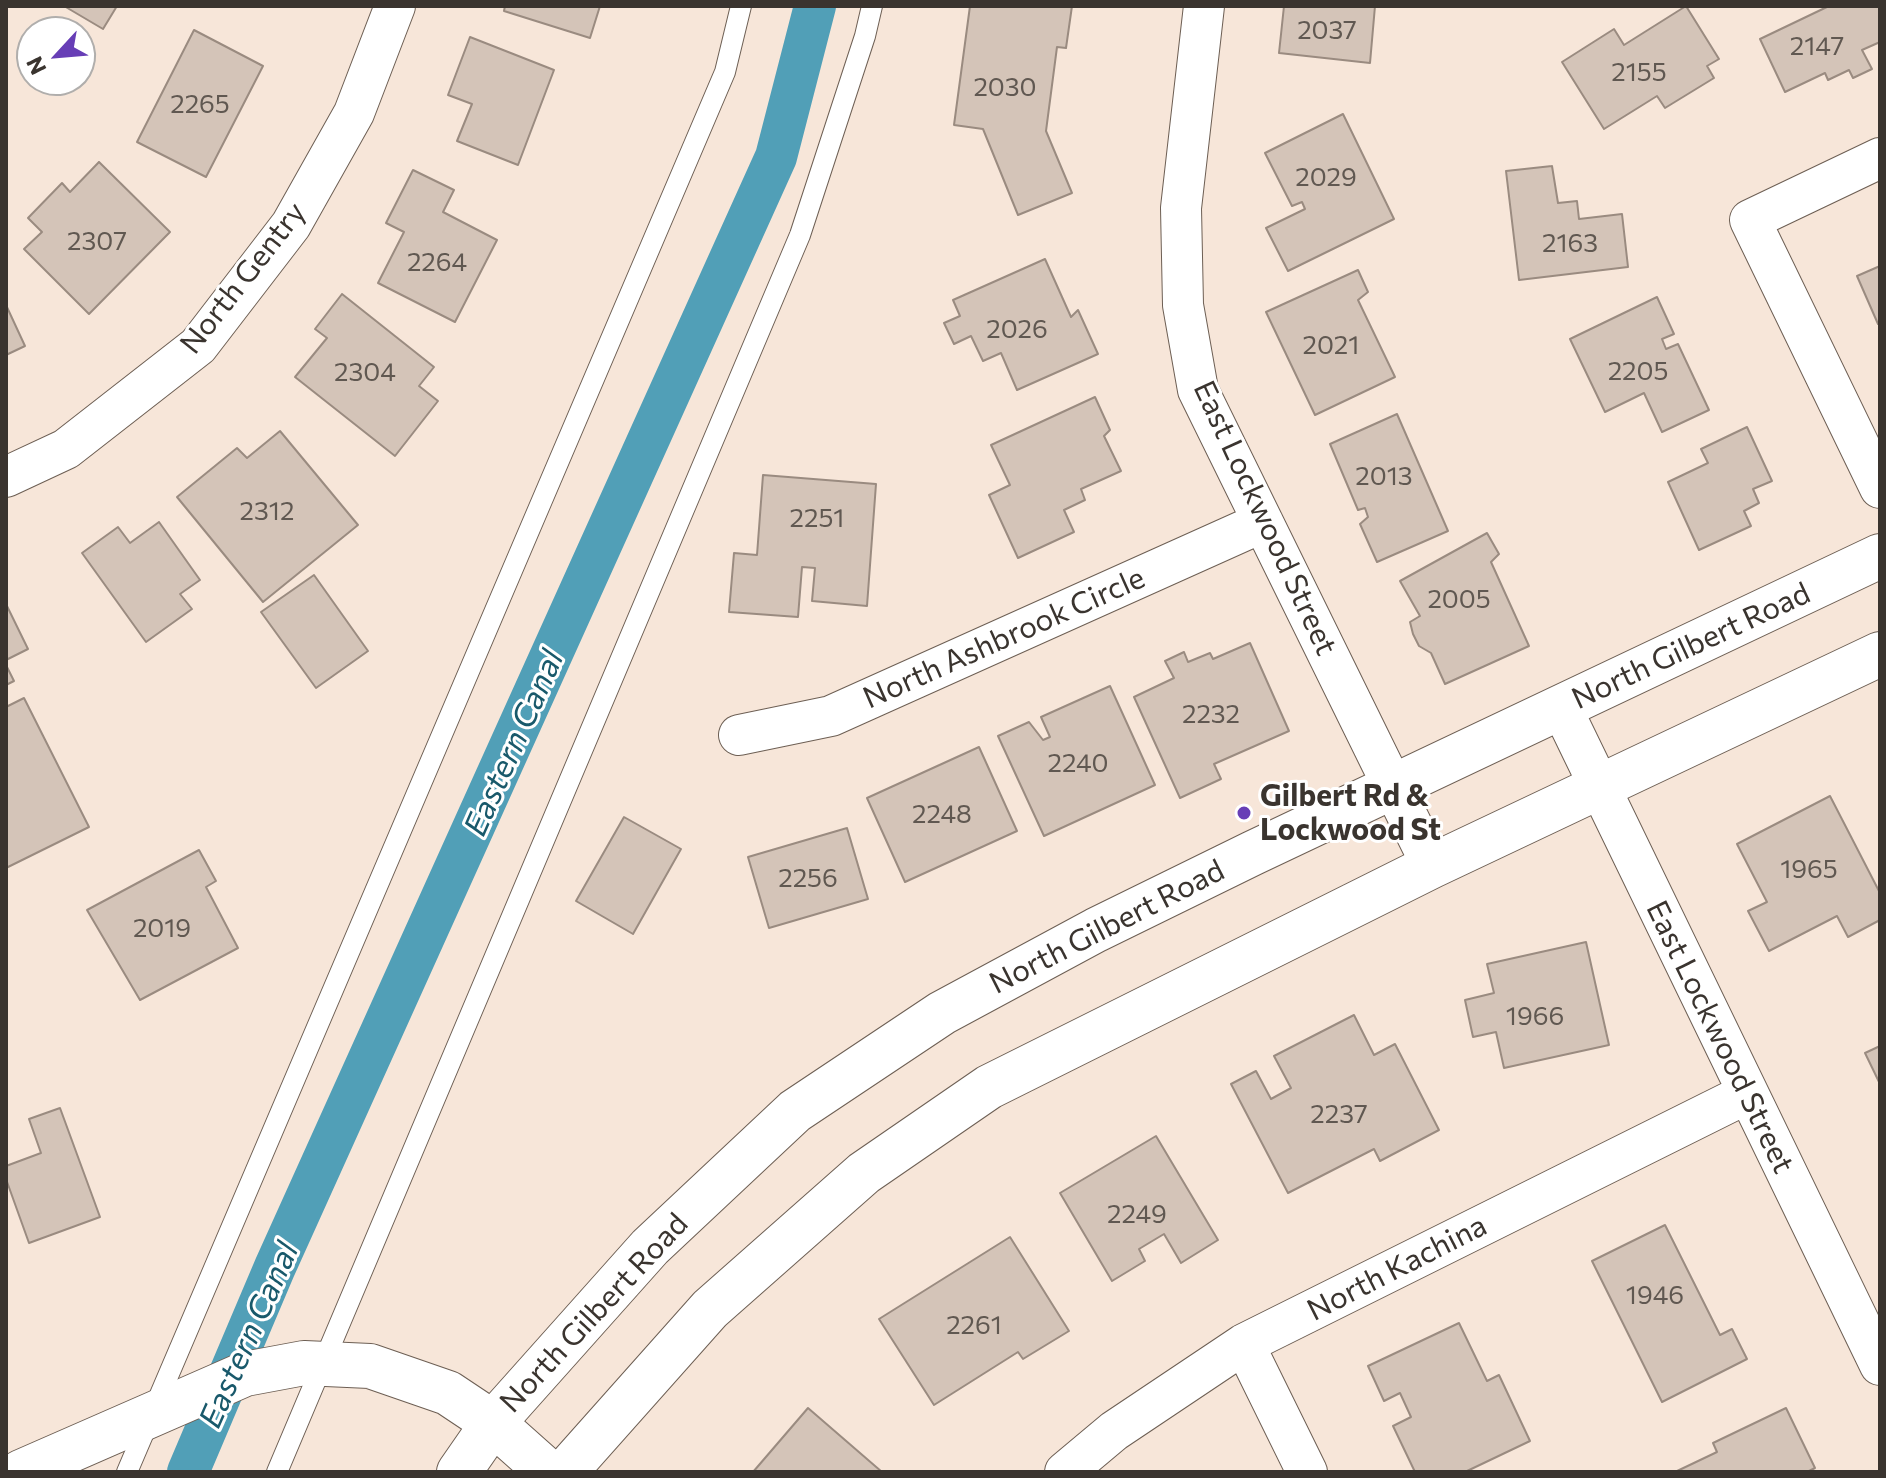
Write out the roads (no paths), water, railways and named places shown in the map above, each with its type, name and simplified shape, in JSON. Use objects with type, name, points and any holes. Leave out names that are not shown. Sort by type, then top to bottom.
[{"type":"main road","name":"North Gilbert Road","points":[[459,1472],[493,1423],[650,1247],[795,1111],[942,1013],[1096,930],[1880,556]]},
{"type":"main road","points":[[565,1472],[710,1309],[864,1173],[989,1087],[1432,866],[1880,654]]},
{"type":"main road","points":[[21,1472],[161,1408],[245,1374],[314,1364],[370,1366],[448,1393],[493,1423],[548,1472]]},
{"type":"street","name":"North Gentry","points":[[6,477],[66,449],[198,346],[291,225],[354,113],[395,6]]},
{"type":"street","name":"East Lockwood Street","points":[[1204,6],[1181,208],[1183,305],[1198,390],[1432,866]]},
{"type":"street","points":[[1880,158],[1750,220],[1880,488]]},
{"type":"street","name":"North Ashbrook Circle","points":[[739,735],[831,716],[1263,522]]},
{"type":"street","name":"East Lockwood Street","points":[[1561,707],[1880,1365]]},
{"type":"street","name":"North Kachina","points":[[1065,1472],[1114,1431],[1244,1344],[1746,1094]]},
{"type":"street","points":[[1244,1344],[1307,1472]]},
{"type":"lane","points":[[127,1472],[161,1408],[725,72],[741,6]]},
{"type":"lane","points":[[277,1472],[314,1364],[800,235],[872,6]]},
{"type":"waterway","name":"Eastern Canal","points":[[188,1472],[275,1267],[776,157],[815,6]]},
{"type":"place","name":"Gilbert Rd & Lockwood St","points":[[1244,813]]}]
